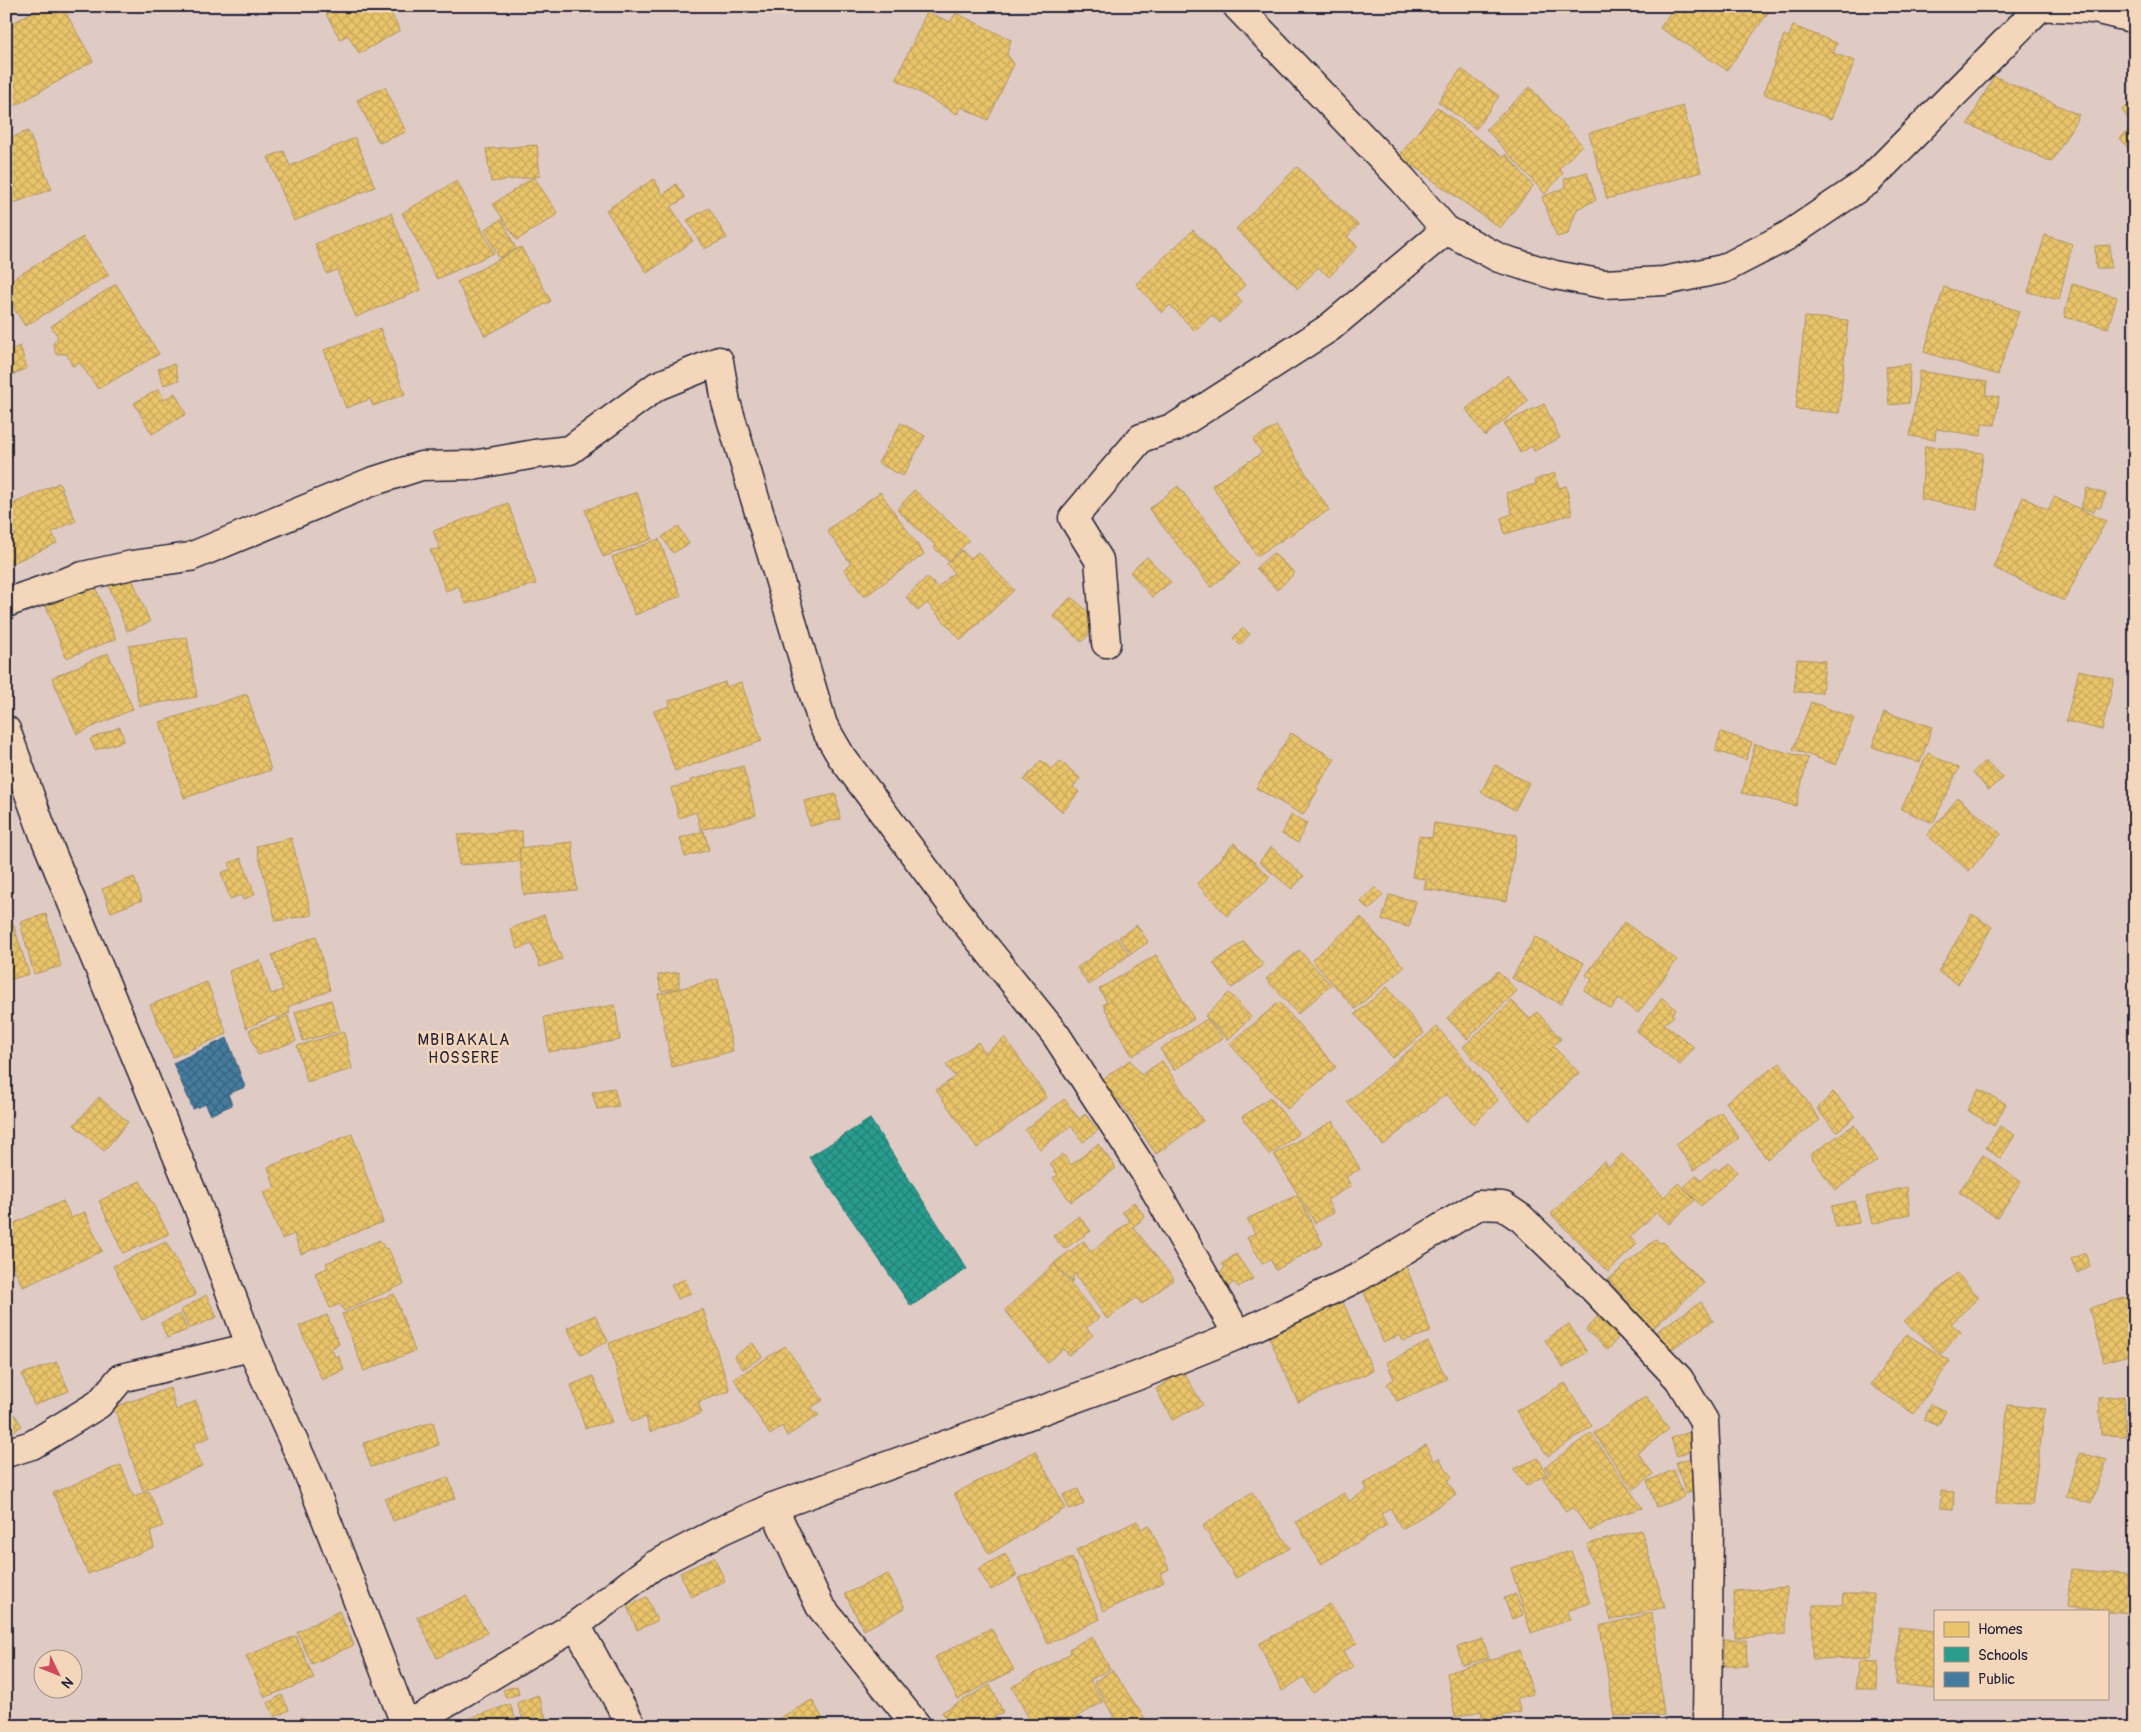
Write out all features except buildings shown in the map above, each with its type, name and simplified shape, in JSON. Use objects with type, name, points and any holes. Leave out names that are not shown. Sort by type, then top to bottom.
[{"type":"street","points":[[1237,6],[1403,180],[1446,230],[1499,258],[1554,276],[1604,284],[1664,281],[1723,269],[1787,236],[1867,182],[2038,7],[2094,9],[2135,19]]},
{"type":"street","points":[[1106,644],[1099,560],[1073,518],[1141,438],[1175,427],[1329,328],[1446,230]]},
{"type":"street","points":[[6,603],[83,576],[132,565],[190,557],[371,482],[421,466],[473,465],[570,450],[657,386],[719,361],[726,402],[823,725],[841,756],[958,913],[1056,1035],[1146,1174],[1238,1335]]},
{"type":"street","points":[[6,730],[44,835],[196,1199],[251,1347],[312,1480],[407,1726],[576,1625],[653,1566],[720,1531],[773,1507],[1137,1376],[1238,1335],[1360,1277],[1479,1205],[1503,1206],[1521,1218],[1594,1289],[1679,1379],[1704,1421],[1709,1526],[1707,1726]]},
{"type":"street","points":[[6,1454],[32,1445],[99,1404],[121,1378],[251,1347]]},
{"type":"street","points":[[773,1507],[820,1606],[917,1726]]},
{"type":"street","points":[[576,1625],[632,1726]]},
{"type":"district","name":"MBIBAKALA HOSSERE","points":[[464,1049]]}]
